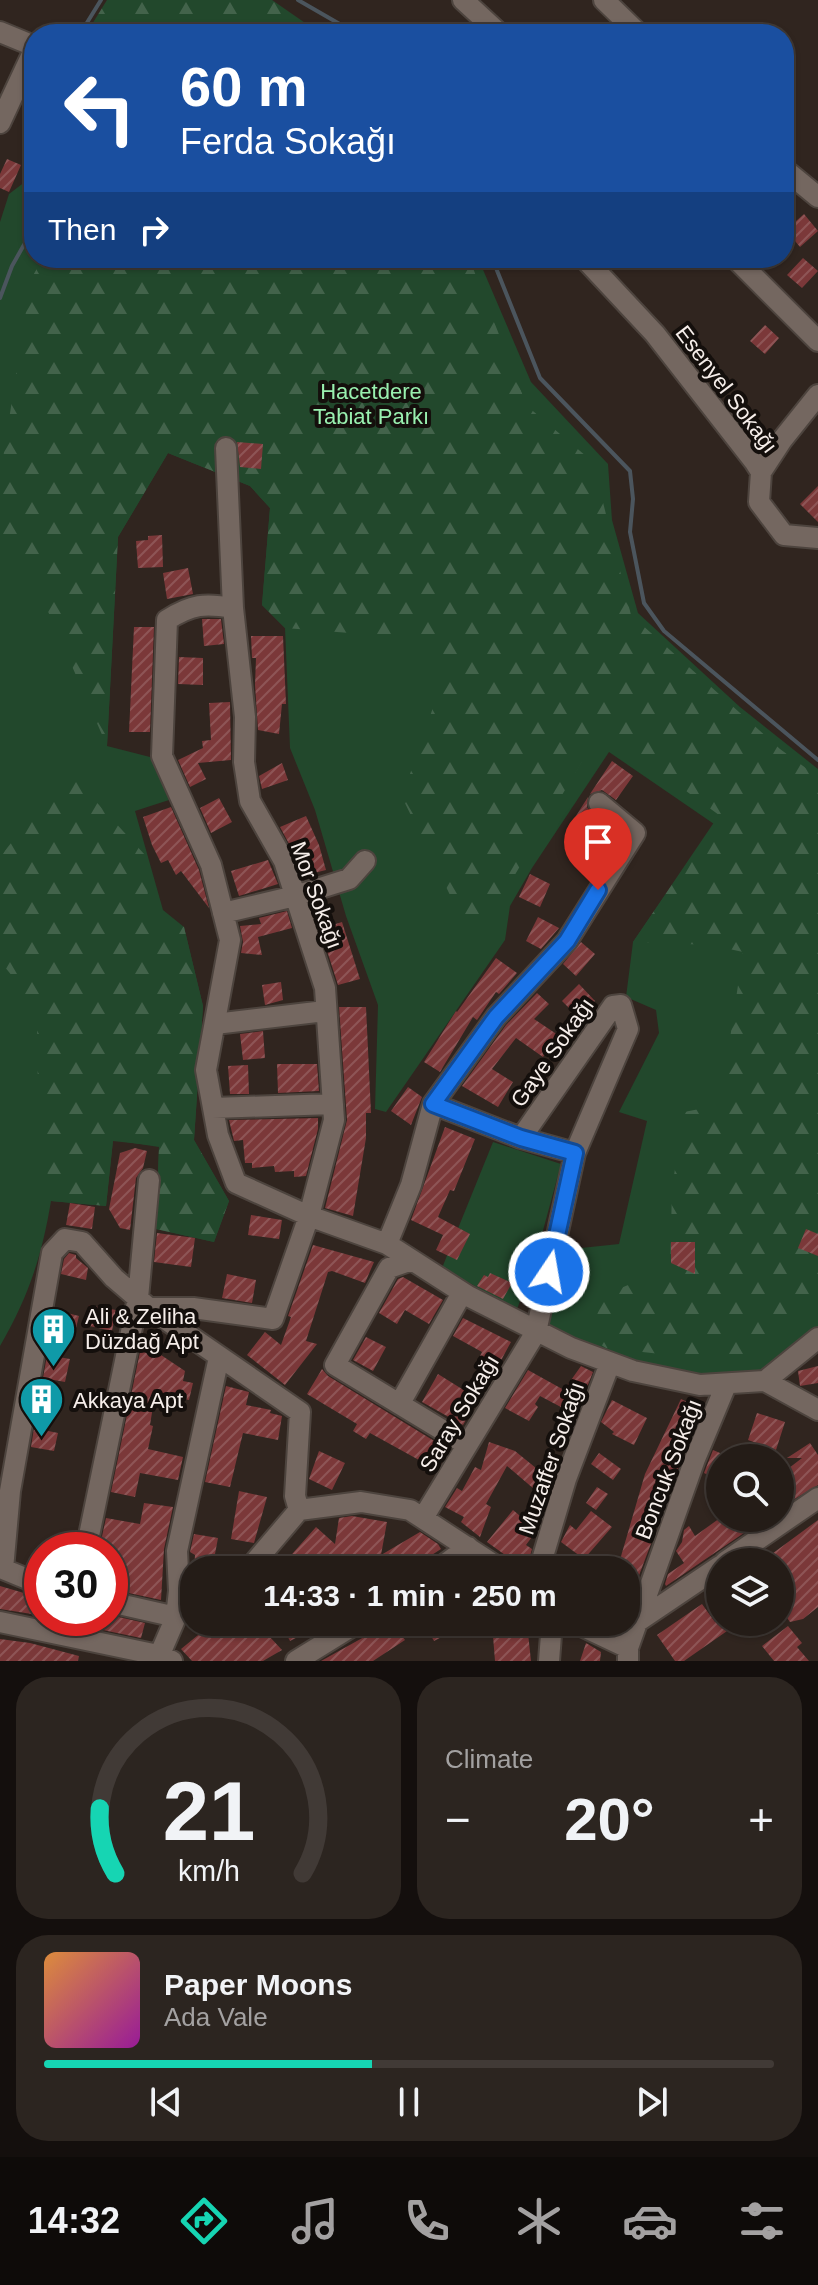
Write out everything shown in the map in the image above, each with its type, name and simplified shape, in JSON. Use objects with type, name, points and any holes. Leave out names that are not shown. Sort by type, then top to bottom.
[{"type":"street","points":[[463,0],[489,24]]},
{"type":"street","points":[[604,0],[629,24]]},
{"type":"street","points":[[0,32],[24,43]]},
{"type":"street","points":[[0,123],[24,70]]},
{"type":"street","points":[[794,177],[818,197]]},
{"type":"street","name":"Esenyel Sokağı","points":[[593,268],[655,334],[761,472],[759,502],[784,535],[818,538]]},
{"type":"street","points":[[745,268],[818,341]]},
{"type":"street","points":[[761,472],[818,395]]},
{"type":"street","name":"Mor Sokağı","points":[[143,1303],[273,1319],[309,1216],[334,1120],[325,988],[284,861],[250,801],[244,762],[245,717],[233,608],[226,448]]},
{"type":"street","points":[[233,608],[208,604],[185,609],[167,620],[162,756],[211,865],[230,940],[206,1070],[218,1135],[236,1183],[309,1216],[387,1244],[462,1293],[536,1332],[633,1371],[700,1385],[765,1381],[818,1338]]},
{"type":"street","points":[[387,1244],[411,1185],[433,1104],[496,1017],[567,941],[635,833],[599,803]]},
{"type":"street","points":[[223,913],[349,879],[365,861]]},
{"type":"street","name":"Gaye Sokağı","points":[[521,1138],[613,1006],[621,1005],[628,1029],[575,1153],[536,1332]]},
{"type":"street","points":[[215,1024],[325,1011]]},
{"type":"street","points":[[213,1108],[333,1104]]},
{"type":"street","points":[[433,1104],[521,1138],[575,1153]]},
{"type":"street","points":[[90,1532],[143,1303],[149,1180]]},
{"type":"street","points":[[24,1578],[3,1569],[10,1491],[52,1253],[65,1239],[82,1242],[114,1278],[143,1303],[300,1412],[295,1496],[299,1510]]},
{"type":"street","points":[[412,1260],[389,1268],[335,1365],[467,1445]]},
{"type":"street","points":[[400,1403],[462,1293]]},
{"type":"street","name":"Saray Sokağı","points":[[423,1518],[536,1332]]},
{"type":"street","points":[[0,1622],[162,1659],[176,1617],[179,1591],[177,1551],[219,1357]]},
{"type":"street","name":"Muzaffer Sokağı","points":[[543,1556],[566,1479],[610,1363]]},
{"type":"street","points":[[765,1381],[818,1410]]},
{"type":"street","name":"Boncuk Sokağı","points":[[640,1614],[695,1459],[726,1385]]},
{"type":"street","points":[[745,1548],[818,1498]]},
{"type":"street","points":[[260,1556],[299,1510],[361,1502],[410,1510],[481,1556]]},
{"type":"street","points":[[456,1556],[468,1547]]},
{"type":"street","points":[[640,1620],[706,1575]]},
{"type":"street","points":[[128,1606],[176,1617],[180,1614]]},
{"type":"street","points":[[296,1661],[336,1636]]},
{"type":"street","points":[[549,1661],[551,1636]]},
{"type":"street","points":[[597,1636],[628,1654]]},
{"type":"green space","points":[[107,0],[272,0],[307,24],[92,24]]},
{"type":"green space","name":"Hacetdere Tabiat Parkı","points":[[24,183],[24,268],[482,268],[531,382],[608,464],[612,520],[638,613],[740,707],[818,769],[818,1328],[759,1372],[725,1380],[631,1366],[545,1330],[562,1250],[619,1244],[647,1121],[619,1112],[659,1033],[656,1010],[626,997],[633,942],[714,824],[609,752],[510,906],[505,940],[386,1112],[375,1109],[378,1005],[346,916],[315,810],[290,748],[285,628],[262,605],[270,508],[250,486],[168,453],[118,537],[107,746],[150,757],[169,800],[135,811],[163,910],[184,927],[203,1006],[194,1140],[229,1201],[214,1242],[156,1229],[159,1147],[113,1140],[106,1206],[51,1201],[33,1276],[0,1346],[0,222],[9,194]]},
{"type":"green space","name":"Hacetdere Tabiat Parkı","points":[[37,268],[473,268],[527,406],[593,462],[631,615],[780,749],[818,777],[818,1308],[734,1362],[606,1348],[589,1337],[604,1295],[645,1278],[670,1275],[672,1188],[684,1112],[720,1105],[743,952],[711,945],[633,942],[719,815],[601,729],[474,944],[402,797],[445,673],[402,637],[285,628],[262,605],[270,508],[250,486],[168,453],[118,537],[107,746],[25,559],[0,546],[0,477],[31,279]]},
{"type":"green space","points":[[77,781],[145,855],[149,911],[184,927],[203,1006],[194,1140],[229,1201],[214,1242],[156,1229],[159,1146],[113,1141],[106,1206],[51,1201],[38,1101],[37,1018],[21,987],[0,961],[0,857],[42,804]]},
{"type":"green space","points":[[493,1142],[561,1164],[532,1271],[517,1309],[442,1268]]},
{"type":"building","points":[[7,159],[21,165],[9,192],[0,188],[0,174]]},
{"type":"building","points":[[804,214],[818,231],[800,247],[794,240],[794,223]]},
{"type":"building","points":[[803,258],[818,271],[802,288],[787,275]]},
{"type":"building","points":[[765,325],[779,338],[765,354],[750,341]]},
{"type":"building","points":[[237,442],[263,444],[261,469],[240,467]]},
{"type":"building","points":[[818,486],[818,522],[800,504]]},
{"type":"building","points":[[162,535],[163,567],[138,568],[136,541]]},
{"type":"building","points":[[188,568],[193,594],[167,599],[163,573]]},
{"type":"building","points":[[202,619],[221,619],[224,644],[204,646]]},
{"type":"building","points":[[134,627],[154,627],[150,732],[129,732]]},
{"type":"building","points":[[251,636],[283,636],[286,704],[282,704],[279,734],[258,730],[256,658],[252,658]]},
{"type":"building","points":[[179,657],[203,658],[203,685],[178,684]]},
{"type":"building","points":[[230,702],[231,760],[198,763],[206,779],[190,787],[178,760],[203,748],[202,741],[211,740],[209,703]]},
{"type":"building","points":[[612,761],[633,776],[616,800],[602,790],[590,794]]},
{"type":"building","points":[[282,763],[288,780],[262,789],[259,776]]},
{"type":"building","points":[[588,797],[590,812],[618,836],[603,859],[584,846],[591,835],[572,822]]},
{"type":"building","points":[[219,798],[232,822],[211,833],[200,808]]},
{"type":"building","points":[[171,807],[199,870],[209,908],[181,871],[176,875],[168,860],[161,863],[152,845],[143,817]]},
{"type":"building","points":[[306,816],[326,870],[302,876],[280,827]]},
{"type":"building","points":[[268,860],[278,884],[239,896],[231,871]]},
{"type":"building","points":[[530,874],[550,884],[540,907],[519,897]]},
{"type":"building","points":[[287,911],[292,928],[258,937],[262,955],[241,953],[243,942],[240,926],[261,924],[259,918]]},
{"type":"building","points":[[538,917],[559,928],[541,949],[526,941]]},
{"type":"building","points":[[342,922],[360,979],[338,985],[320,929]]},
{"type":"building","points":[[581,942],[595,954],[576,976],[563,964]]},
{"type":"building","points":[[496,958],[517,973],[499,994],[496,992],[477,1020],[473,1017],[440,1072],[424,1062],[456,1011]]},
{"type":"building","points":[[281,982],[283,1000],[265,1005],[262,985]]},
{"type":"building","points":[[579,984],[595,1001],[578,1017],[562,1001]]},
{"type":"building","points":[[537,993],[549,1004],[534,1019],[558,1035],[543,1057],[516,1038],[492,1069],[513,1082],[498,1107],[462,1086],[506,1025]]},
{"type":"building","points":[[339,1007],[366,1007],[371,1113],[366,1113],[366,1138],[353,1216],[325,1208],[347,1120]]},
{"type":"building","points":[[263,1031],[265,1058],[243,1060],[240,1034]]},
{"type":"building","points":[[277,1064],[317,1064],[319,1091],[278,1093]]},
{"type":"building","points":[[248,1065],[249,1094],[230,1094],[228,1066]]},
{"type":"building","points":[[408,1087],[422,1097],[411,1125],[391,1111]]},
{"type":"building","points":[[318,1118],[306,1176],[294,1177],[294,1171],[275,1172],[274,1166],[252,1168],[252,1163],[245,1163],[243,1140],[234,1141],[229,1120]]},
{"type":"building","points":[[445,1127],[475,1139],[454,1191],[450,1190],[438,1217],[470,1234],[457,1260],[436,1250],[443,1235],[411,1220]]},
{"type":"building","points":[[135,1148],[147,1151],[143,1168],[136,1178],[130,1230],[120,1228],[109,1209],[120,1153]]},
{"type":"building","points":[[70,1203],[95,1207],[92,1229],[66,1225]]},
{"type":"building","points":[[251,1215],[282,1220],[279,1239],[248,1235]]},
{"type":"building","points":[[806,1229],[818,1234],[818,1256],[798,1248]]},
{"type":"building","points":[[157,1233],[195,1238],[191,1267],[154,1262]]},
{"type":"building","points":[[671,1242],[695,1242],[695,1274],[671,1263]]},
{"type":"building","points":[[313,1245],[374,1262],[365,1283],[328,1272],[306,1341],[317,1344],[285,1385],[247,1355],[265,1332],[281,1345]]},
{"type":"building","points":[[69,1253],[76,1255],[88,1268],[86,1280],[61,1274],[64,1259]]},
{"type":"building","points":[[490,1273],[512,1283],[503,1299],[477,1286],[484,1275],[488,1277]]},
{"type":"building","points":[[227,1274],[256,1280],[252,1303],[222,1298]]},
{"type":"building","points":[[403,1277],[443,1300],[429,1324],[405,1310],[397,1324],[379,1313],[398,1279]]},
{"type":"building","points":[[89,1305],[116,1310],[112,1331],[85,1325]]},
{"type":"building","points":[[55,1310],[79,1316],[74,1336],[51,1331]]},
{"type":"building","points":[[463,1318],[511,1342],[498,1366],[480,1356],[482,1352],[453,1336]]},
{"type":"building","points":[[366,1337],[386,1347],[373,1371],[353,1360]]},
{"type":"building","points":[[141,1347],[152,1349],[185,1371],[183,1381],[193,1383],[189,1400],[155,1394],[150,1425],[153,1426],[148,1449],[183,1457],[178,1480],[140,1473],[135,1497],[111,1492]]},
{"type":"building","name":"Ali & Zeliha Düzdağ Apt","points":[[47,1355],[70,1359],[65,1382],[43,1378]]},
{"type":"building","points":[[581,1366],[593,1372],[576,1415],[540,1396],[535,1404],[538,1407],[529,1421],[505,1408],[528,1370],[564,1390]]},
{"type":"building","points":[[818,1366],[818,1383],[800,1386],[798,1371]]},
{"type":"building","points":[[322,1369],[328,1376],[449,1450],[437,1470],[370,1433],[366,1439],[353,1431],[357,1424],[307,1394]]},
{"type":"building","points":[[438,1374],[478,1399],[463,1425],[422,1402]]},
{"type":"building","points":[[226,1386],[249,1392],[246,1405],[271,1410],[270,1413],[282,1416],[278,1440],[243,1433],[230,1487],[205,1482]]},
{"type":"building","points":[[681,1399],[702,1409],[665,1495],[640,1573],[640,1556],[621,1556],[645,1474]]},
{"type":"building","points":[[612,1400],[647,1418],[634,1445],[612,1434],[614,1432],[601,1422]]},
{"type":"building","points":[[757,1413],[785,1422],[778,1444],[759,1444],[748,1440]]},
{"type":"building","name":"Akkaya Apt","points":[[34,1428],[58,1433],[54,1451],[31,1447]]},
{"type":"building","points":[[489,1442],[515,1451],[552,1481],[541,1495],[507,1466],[486,1504],[491,1507],[480,1537],[461,1522],[464,1517],[445,1507],[457,1488],[462,1491],[475,1467],[481,1470]]},
{"type":"building","points":[[810,1443],[818,1455],[818,1485],[794,1499],[794,1464],[802,1458],[794,1458],[794,1453]]},
{"type":"building","points":[[319,1451],[345,1463],[332,1490],[309,1479]]},
{"type":"building","points":[[599,1453],[621,1469],[613,1480],[591,1464]]},
{"type":"building","points":[[597,1487],[608,1494],[596,1510],[586,1503]]},
{"type":"building","points":[[239,1491],[267,1497],[254,1543],[231,1539]]},
{"type":"building","points":[[144,1503],[173,1507],[164,1549],[161,1600],[128,1593],[128,1532],[103,1532],[106,1518],[140,1524]]},
{"type":"building","points":[[513,1510],[537,1530],[526,1545],[532,1549],[530,1556],[506,1556],[487,1542]]},
{"type":"building","points":[[591,1511],[612,1527],[587,1556],[580,1556],[561,1542],[570,1525],[576,1530]]},
{"type":"building","points":[[352,1516],[387,1522],[381,1555],[420,1532],[441,1549],[430,1556],[290,1556],[316,1527],[335,1544],[339,1518]]},
{"type":"building","points":[[818,1520],[818,1607],[803,1619],[794,1621],[794,1548],[780,1548]]},
{"type":"building","points":[[689,1526],[695,1536],[706,1528],[706,1532],[745,1532],[722,1548],[706,1548],[706,1559],[666,1586],[668,1574],[684,1563],[676,1551],[682,1542],[684,1530]]},
{"type":"building","points":[[194,1534],[218,1538],[215,1556],[195,1556],[190,1552]]},
{"type":"building","points":[[0,1586],[24,1593],[24,1613],[0,1609]]},
{"type":"building","points":[[702,1604],[706,1610],[706,1636],[720,1636],[684,1661],[675,1661],[657,1635]]},
{"type":"building","points":[[128,1619],[145,1623],[141,1638],[128,1635]]},
{"type":"building","points":[[794,1633],[802,1643],[797,1647],[809,1661],[774,1661],[762,1646],[775,1636],[794,1636]]},
{"type":"building","points":[[197,1636],[269,1636],[282,1650],[263,1661],[192,1661],[181,1649]]},
{"type":"building","points":[[366,1636],[402,1636],[405,1640],[373,1661],[321,1661]]},
{"type":"building","points":[[493,1636],[528,1636],[531,1661],[495,1661]]},
{"type":"building","points":[[0,1639],[30,1643],[79,1656],[78,1661],[0,1661]]},
{"type":"building","points":[[586,1643],[601,1652],[600,1661],[580,1661]]},
{"type":"waterway","points":[[86,24],[101,0]]},
{"type":"waterway","points":[[298,0],[340,24]]},
{"type":"waterway","points":[[0,298],[24,245]]},
{"type":"waterway","points":[[496,268],[540,378],[630,471],[633,499],[630,532],[644,603],[664,631],[818,760]]},
{"type":"place","name":"Ali & Zeliha Düzdağ Apt","points":[[54,1368]]},
{"type":"place","name":"Akkaya Apt","points":[[42,1439]]},
{"type":"route","points":[[549,1272],[575,1153],[521,1138],[433,1104],[496,1017],[567,941],[598,890]]}]
